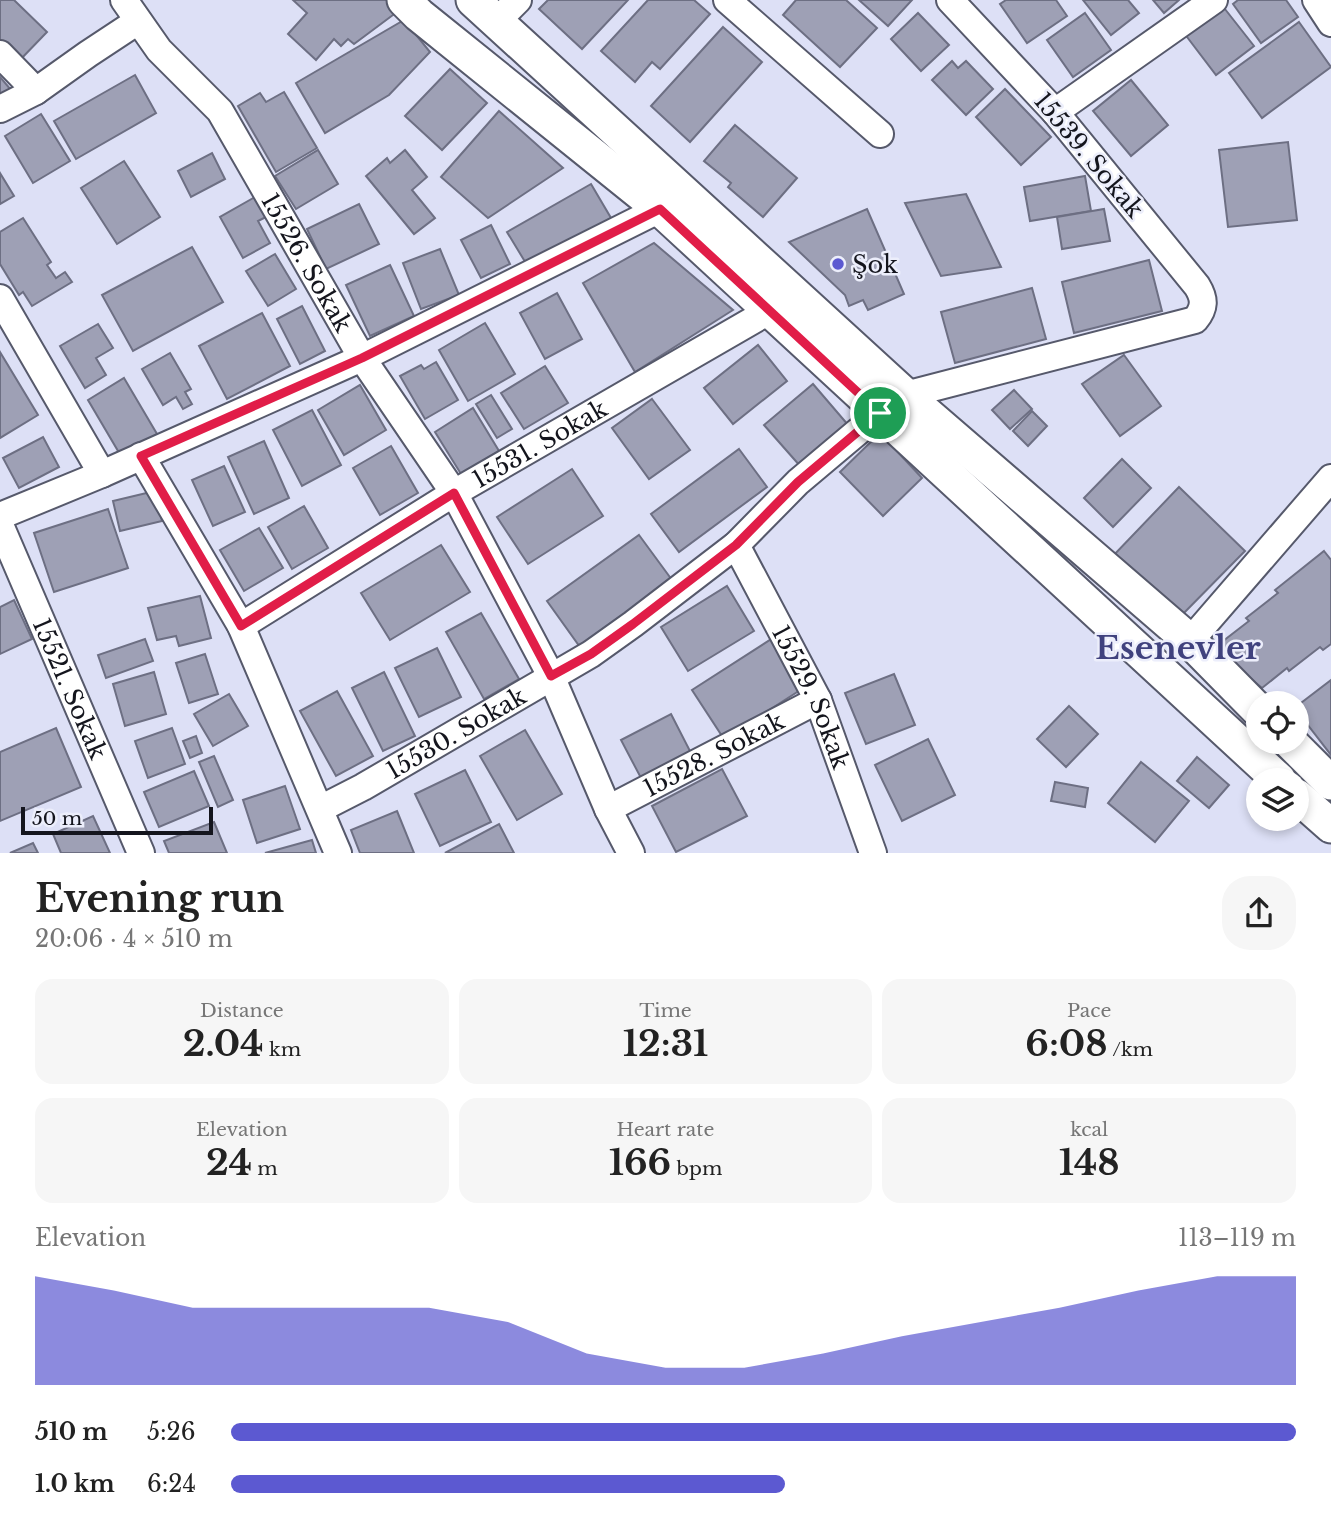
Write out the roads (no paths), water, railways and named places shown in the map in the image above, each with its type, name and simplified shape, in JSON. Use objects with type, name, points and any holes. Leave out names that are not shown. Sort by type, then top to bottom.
[{"type":"street","points":[[404,0],[419,15],[660,209],[769,311],[892,404],[1190,641],[1246,698]]},
{"type":"street","points":[[472,0],[507,11],[892,404],[1267,768]]},
{"type":"street","points":[[727,0],[880,134]]},
{"type":"street","name":"15539. Sokak","points":[[892,404],[1195,320],[1204,304],[1197,286],[1055,112],[950,0]]},
{"type":"street","points":[[1055,112],[1214,0]]},
{"type":"street","points":[[1316,0],[1331,23]]},
{"type":"street","points":[[0,109],[36,91],[88,54],[131,10]]},
{"type":"street","name":"15526. Sokak","points":[[131,10],[159,50],[220,111],[362,358],[454,493],[551,676],[608,809],[631,853]]},
{"type":"street","points":[[0,54],[36,91]]},
{"type":"street","points":[[0,516],[102,474],[362,358],[660,209]]},
{"type":"street","points":[[0,298],[102,474]]},
{"type":"street","name":"15531. Sokak","points":[[241,626],[454,493],[769,311]]},
{"type":"street","name":"15530. Sokak","points":[[320,809],[363,787],[591,654],[736,545],[798,482],[892,404]]},
{"type":"street","points":[[141,456],[241,626],[338,853]]},
{"type":"street","points":[[1190,641],[1331,478]]},
{"type":"street","name":"15521. Sokak","points":[[0,526],[141,853]]},
{"type":"street","name":"15529. Sokak","points":[[736,545],[818,700],[873,853]]},
{"type":"street","name":"15528. Sokak","points":[[608,809],[818,700]]},
{"type":"street","points":[[1302,754],[1331,783]]},
{"type":"street","points":[[1309,807],[1331,826]]},
{"type":"place","name":"Şok","points":[[838,264]]},
{"type":"district","name":"Esenevler","points":[[1178,648]]}]
